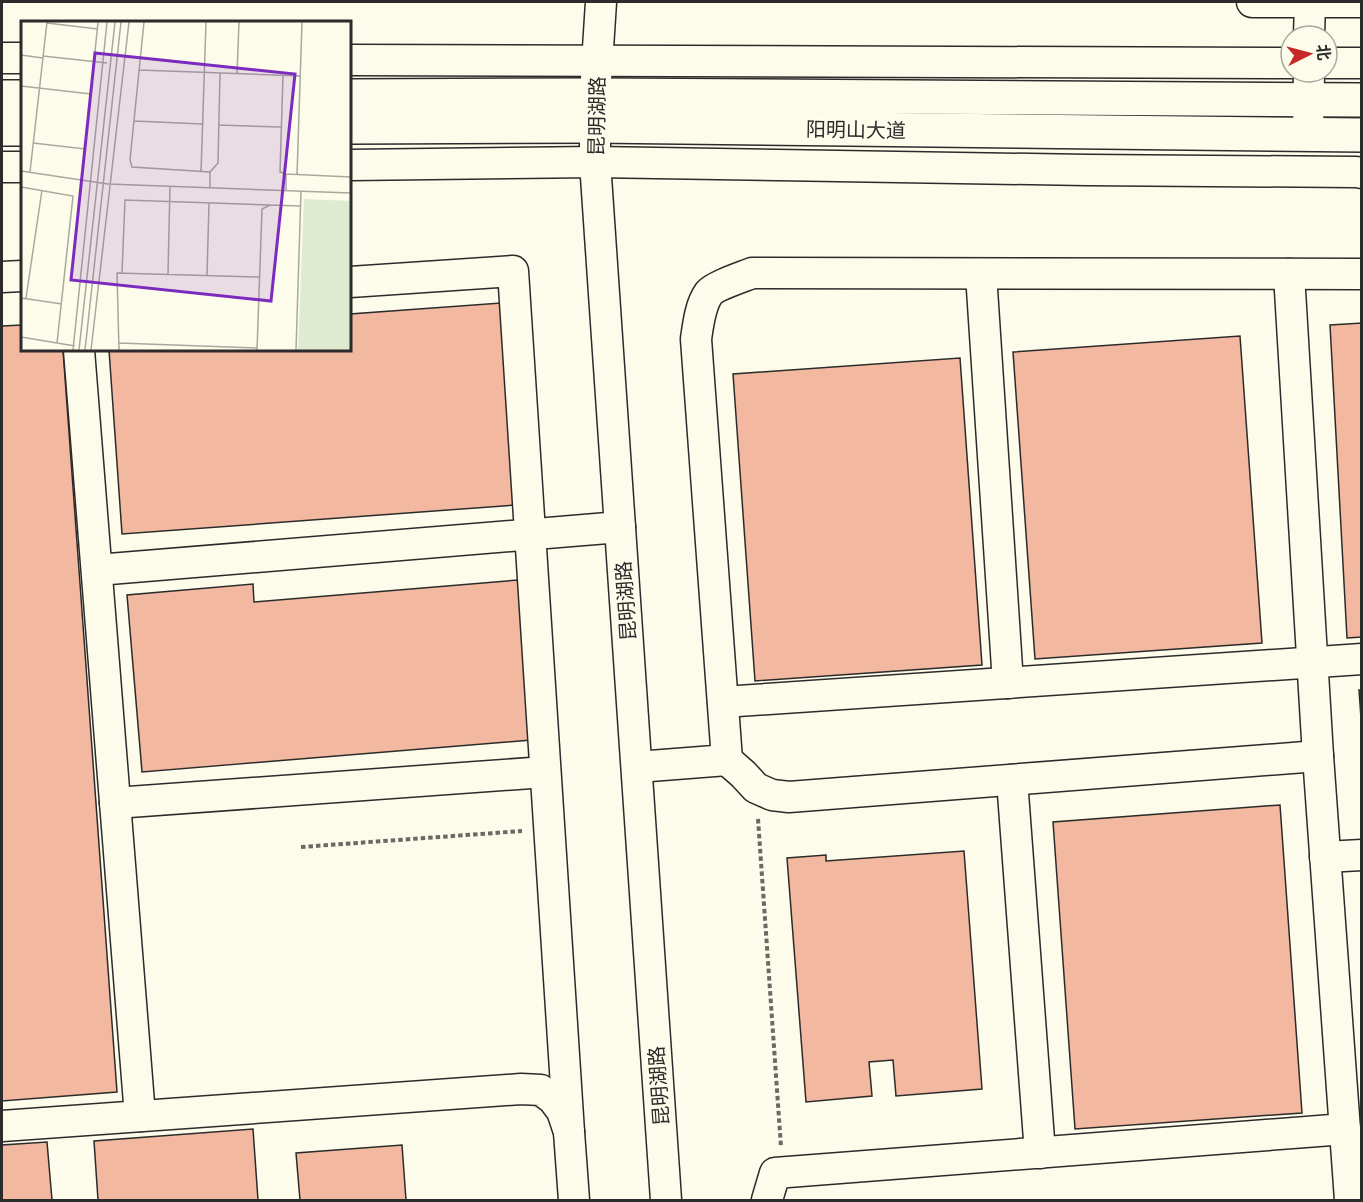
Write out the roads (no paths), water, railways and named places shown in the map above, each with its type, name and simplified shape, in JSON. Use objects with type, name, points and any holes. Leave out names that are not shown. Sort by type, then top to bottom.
[{"type":"main road","name":"阳明山大道","points":[[351,127],[595,111],[1308,86],[1362,100]]},
{"type":"main road","name":"阳明山大道","points":[[351,96],[595,111],[1362,135]]},
{"type":"main road","points":[[2,97],[21,97]]},
{"type":"main road","points":[[2,129],[21,129]]},
{"type":"street","name":"昆明湖路","points":[[601,2],[595,111],[595,162],[666,1200]]},
{"type":"street","points":[[1252,2],[1362,2]]},
{"type":"street","points":[[1309,24],[1310,2]]},
{"type":"street","points":[[2,58],[21,58]]},
{"type":"street","points":[[351,60],[1279,63]]},
{"type":"street","points":[[1339,63],[1362,63]]},
{"type":"street","points":[[1308,86],[1308,134]]},
{"type":"street","points":[[351,165],[595,162],[1362,173]]},
{"type":"street","points":[[2,167],[21,167]]},
{"type":"street","points":[[351,282],[513,271],[574,1200]]},
{"type":"street","points":[[1318,756],[789,797],[772,795],[756,788],[727,760],[696,339],[699,315],[709,292],[752,273],[1362,274]]},
{"type":"street","points":[[981,274],[1008,683]]},
{"type":"street","points":[[1289,274],[1318,756],[1350,1200]]},
{"type":"street","points":[[2,277],[21,276]]},
{"type":"street","points":[[79,351],[140,1116]]},
{"type":"street","points":[[97,570],[620,527]]},
{"type":"street","points":[[723,702],[1362,659]]},
{"type":"street","points":[[637,767],[727,760]]},
{"type":"street","points":[[115,803],[545,772]]},
{"type":"street","points":[[1012,780],[1040,1152]]},
{"type":"street","points":[[1325,857],[1362,855]]},
{"type":"street","points":[[2,1126],[521,1089],[542,1090],[562,1111],[569,1132]]},
{"type":"street","points":[[771,1187],[1040,1152],[1345,1129]]}]
